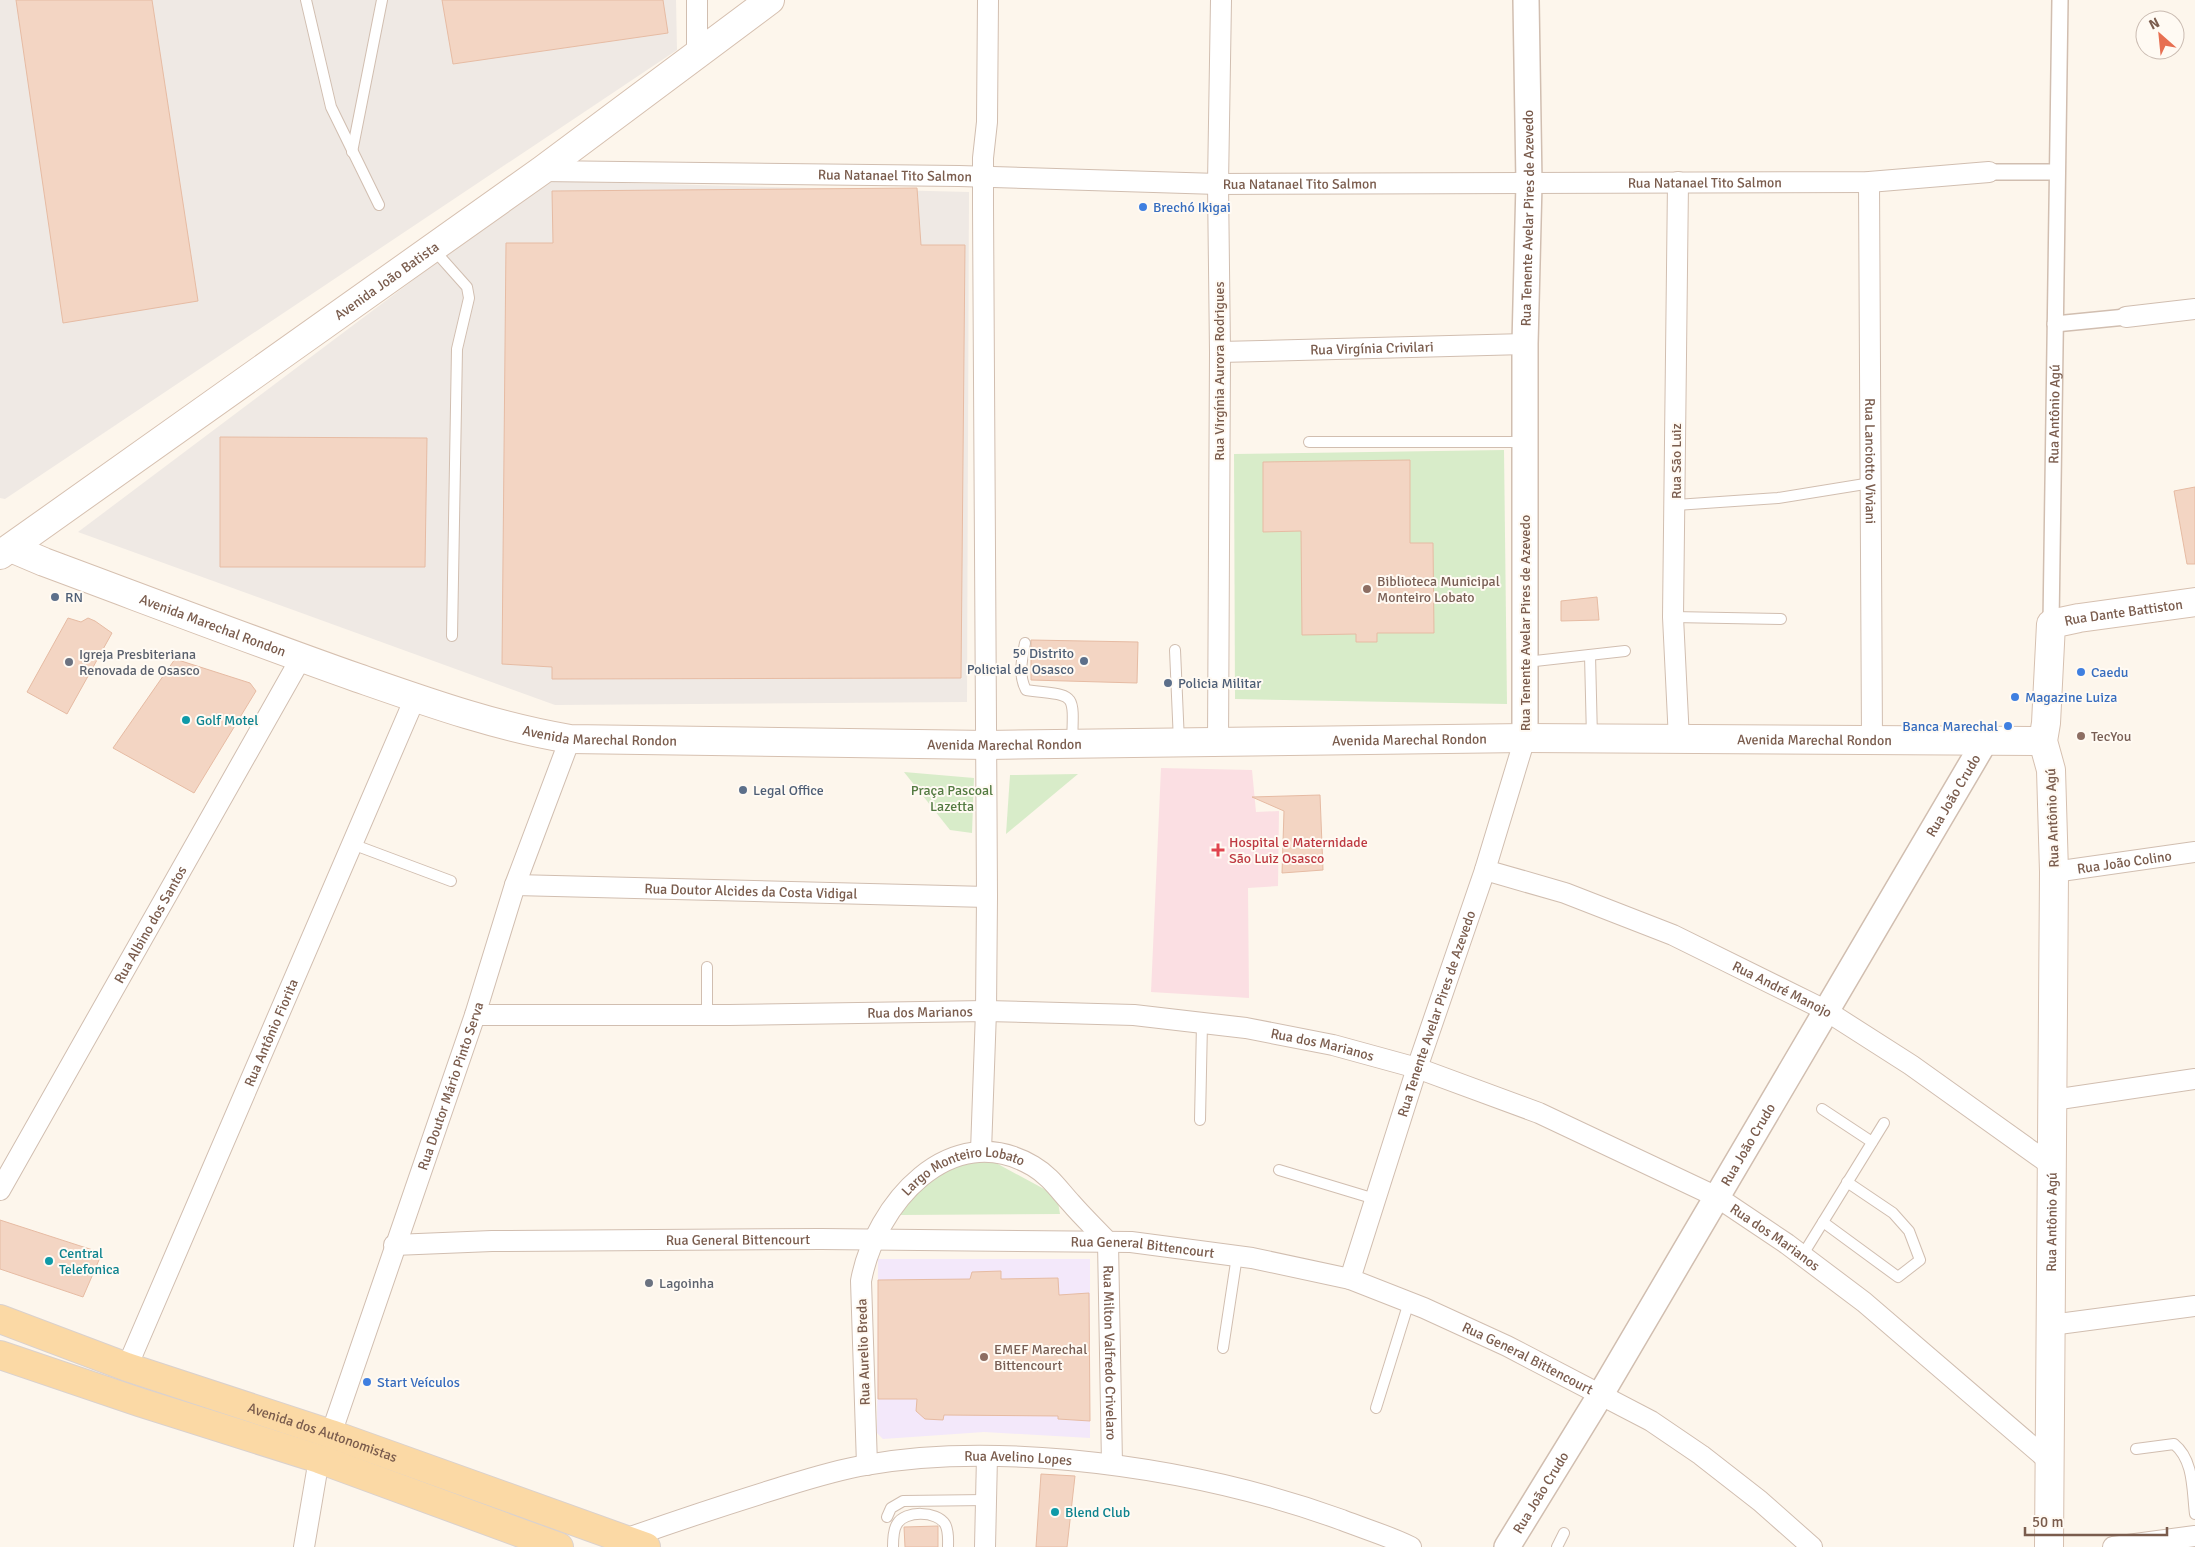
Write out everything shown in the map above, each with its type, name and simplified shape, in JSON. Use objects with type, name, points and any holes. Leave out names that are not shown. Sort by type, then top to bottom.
[{"type":"main road","name":"Avenida João Batista","points":[[4,549],[541,171],[770,0]]},
{"type":"main road","name":"Avenida Marechal Rondon","points":[[4,549],[415,698],[506,726],[570,739],[987,745],[1525,738],[2043,741]]},
{"type":"main road","name":"Rua Dante Battiston","points":[[2051,624],[2079,618],[2195,602]]},
{"type":"main road","name":"Rua Antônio Agú","points":[[2049,1547],[2054,872],[2051,770],[2043,741],[2046,723],[2051,624]]},
{"type":"main road","name":"Avenida dos Autonomistas","points":[[0,1319],[127,1367],[330,1434],[635,1543]]},
{"type":"main road","name":"Avenida dos Autonomistas","points":[[0,1355],[139,1402],[319,1459],[559,1547]]},
{"type":"street","points":[[697,0],[697,56]]},
{"type":"street","points":[[981,1151],[986,1010],[987,897],[984,177],[987,122],[988,0]]},
{"type":"street","name":"Rua Virgínia Aurora Rodrigues","points":[[1218,743],[1220,352],[1218,184],[1221,0]]},
{"type":"street","name":"Rua Tenente Avelar Pires de Azevedo","points":[[1350,1279],[1417,1068],[1485,870],[1525,738],[1524,442],[1529,182],[1526,0]]},
{"type":"street","name":"Rua Antônio Agú","points":[[2051,624],[2060,0]]},
{"type":"street","name":"Rua Natanael Tito Salmon","points":[[541,171],[984,177],[1218,184],[1869,182],[1989,172],[2057,172]]},
{"type":"street","name":"Rua São Luiz","points":[[1678,182],[1676,505],[1673,617],[1679,740]]},
{"type":"street","name":"Rua Lanciotto Viviani","points":[[1869,182],[1872,740]]},
{"type":"street","points":[[2055,324],[2195,309]]},
{"type":"street","name":"Rua Virgínia Crivilari","points":[[1220,352],[1525,344]]},
{"type":"street","name":"Rua Albino dos Santos","points":[[0,1190],[301,658]]},
{"type":"street","name":"Rua Antônio Fiorita","points":[[127,1367],[415,698]]},
{"type":"street","name":"Rua Doutor Mário Pinto Serva","points":[[330,1434],[474,1016],[515,885],[570,739]]},
{"type":"street","name":"Rua João Crudo","points":[[1507,1547],[1601,1394],[1825,1010],[1908,874],[1985,741]]},
{"type":"street","name":"Rua João Colino","points":[[2054,872],[2195,852]]},
{"type":"street","name":"Rua André Manojo","points":[[1485,870],[1565,893],[1673,935],[1825,1010],[1911,1065],[2051,1165]]},
{"type":"street","name":"Rua Doutor Alcides da Costa Vidigal","points":[[515,885],[987,897]]},
{"type":"street","name":"Rua dos Marianos","points":[[474,1016],[707,1015],[986,1010],[1134,1015],[1246,1028],[1333,1045],[1417,1068],[1539,1113],[1717,1197],[1864,1302],[2049,1461]]},
{"type":"street","points":[[2052,1100],[2195,1080]]},
{"type":"street","name":"Largo Monteiro Lobato","points":[[873,1241],[896,1201],[915,1181],[955,1157],[981,1151],[1008,1156],[1031,1165],[1048,1175],[1108,1242]]},
{"type":"street","name":"Rua General Bittencourt","points":[[394,1245],[502,1240],[821,1239],[1108,1242],[1160,1245],[1237,1256],[1350,1279],[1409,1302],[1507,1346],[1651,1421],[1701,1455],[1812,1547]]},
{"type":"street","name":"Rua Aurelio Breda","points":[[867,1464],[861,1281],[866,1258],[873,1241]]},
{"type":"street","name":"Rua Milton Valfredo Crivelaro","points":[[1108,1242],[1112,1464]]},
{"type":"street","points":[[2051,1325],[2195,1306]]},
{"type":"street","points":[[985,1547],[987,1456]]},
{"type":"street","name":"Rua Avelino Lopes","points":[[635,1543],[715,1508],[830,1473],[867,1464],[929,1457],[1018,1456],[1112,1464],[1198,1478],[1260,1493],[1320,1512],[1411,1547]]},
{"type":"street","points":[[304,1547],[319,1459]]},
{"type":"street","points":[[2113,1547],[2195,1536]]},
{"type":"lane","points":[[306,0],[331,107],[379,205]]},
{"type":"lane","points":[[352,152],[382,0]]},
{"type":"lane","points":[[432,248],[467,287],[469,298],[456,349],[452,636]]},
{"type":"lane","points":[[1309,442],[1524,442]]},
{"type":"lane","points":[[1676,505],[1778,498],[1871,483]]},
{"type":"lane","points":[[1673,617],[1780,619]]},
{"type":"lane","points":[[1025,644],[1020,675],[1023,684],[1026,690],[1063,694],[1070,699],[1073,709],[1072,744]]},
{"type":"lane","points":[[1176,650],[1180,743]]},
{"type":"lane","points":[[1525,662],[1625,651]]},
{"type":"lane","points":[[1590,655],[1590,720],[1593,739]]},
{"type":"lane","points":[[352,844],[450,881]]},
{"type":"lane","points":[[707,967],[707,1015]]},
{"type":"lane","points":[[1200,1120],[1202,1023]]},
{"type":"lane","points":[[1822,1109],[1872,1142]]},
{"type":"lane","points":[[1802,1256],[1884,1123]]},
{"type":"lane","points":[[1279,1170],[1375,1199]]},
{"type":"lane","points":[[1823,1222],[1898,1277],[1920,1260],[1909,1231],[1893,1213],[1847,1182]]},
{"type":"lane","points":[[1222,1348],[1237,1256]]},
{"type":"lane","points":[[1376,1408],[1409,1302]]},
{"type":"lane","points":[[2136,1449],[2174,1444],[2181,1449],[2188,1462],[2195,1514]]},
{"type":"lane","points":[[887,1516],[891,1508],[903,1501],[986,1500]]},
{"type":"lane","points":[[893,1547],[896,1524],[904,1518],[916,1514],[937,1517],[944,1523],[949,1534],[948,1547]]},
{"type":"lane","points":[[1556,1547],[1564,1533]]},
{"type":"shaded area","points":[[0,0],[676,0],[677,50],[5,499],[0,498]]},
{"type":"shaded area","points":[[545,181],[969,192],[967,702],[555,705],[78,532]]},
{"type":"shaded area","name":"Hospital e Maternidade São Luiz Osasco","points":[[1161,768],[1252,770],[1256,812],[1279,811],[1278,886],[1248,888],[1249,998],[1151,992]]},
{"type":"shaded area","name":"EMEF Marechal Bittencourt","points":[[878,1259],[1090,1259],[1090,1438],[984,1432],[883,1439],[877,1433]]},
{"type":"green space","points":[[1504,450],[1507,704],[1235,699],[1234,454]]},
{"type":"green space","name":"Praça Pascoal Lazetta","points":[[904,772],[974,778],[972,833],[950,830]]},
{"type":"green space","name":"Praça Pascoal Lazetta","points":[[1078,774],[1006,834],[1010,775]]},
{"type":"green space","points":[[984,1161],[996,1163],[1057,1196],[1060,1214],[900,1215],[921,1183],[940,1168]]},
{"type":"building","points":[[16,0],[152,0],[198,301],[63,323]]},
{"type":"building","points":[[442,0],[663,0],[668,33],[453,64]]},
{"type":"building","points":[[917,188],[921,245],[965,245],[961,678],[552,679],[552,667],[502,664],[506,243],[553,243],[552,191]]},
{"type":"building","points":[[220,437],[427,438],[425,567],[220,567]]},
{"type":"building","name":"Biblioteca Municipal Monteiro Lobato","points":[[1410,460],[1410,543],[1433,543],[1434,633],[1377,633],[1377,642],[1356,642],[1356,634],[1302,635],[1301,531],[1263,532],[1263,462]]},
{"type":"building","points":[[2195,487],[2195,564],[2187,564],[2174,491]]},
{"type":"building","points":[[1597,597],[1599,620],[1561,621],[1561,601]]},
{"type":"building","name":"Igreja Presbiteriana Renovada de Osasco","points":[[68,618],[81,622],[88,618],[112,633],[67,714],[27,692]]},
{"type":"building","name":"5º Distrito Policial de Osasco","points":[[1031,640],[1138,642],[1137,683],[1031,680]]},
{"type":"building","name":"Golf Motel","points":[[175,659],[250,683],[256,691],[194,793],[113,748]]},
{"type":"building","points":[[1320,795],[1323,870],[1282,873],[1284,811],[1252,797]]},
{"type":"building","name":"Central Telefonica","points":[[0,1220],[102,1253],[83,1297],[0,1269]]},
{"type":"building","name":"EMEF Marechal Bittencourt","points":[[1001,1271],[1001,1279],[1058,1278],[1059,1295],[1089,1293],[1090,1421],[1058,1419],[1058,1416],[944,1415],[943,1420],[925,1419],[916,1411],[917,1399],[878,1399],[878,1280],[970,1279],[972,1272]]},
{"type":"building","name":"Blend Club","points":[[1041,1474],[1075,1476],[1067,1547],[1036,1547]]},
{"type":"building","points":[[938,1526],[938,1547],[905,1547],[904,1527]]},
{"type":"place","name":"Brechó Ikigai","points":[[1143,207]]},
{"type":"place","name":"Biblioteca Municipal Monteiro Lobato","points":[[1367,589]]},
{"type":"place","name":"RN","points":[[55,597]]},
{"type":"place","name":"5º Distrito Policial de Osasco","points":[[1084,661]]},
{"type":"place","name":"Igreja Presbiteriana Renovada de Osasco","points":[[69,662]]},
{"type":"place","name":"Caedu","points":[[2081,672]]},
{"type":"place","name":"Policia Militar","points":[[1168,683]]},
{"type":"place","name":"Magazine Luiza","points":[[2015,697]]},
{"type":"place","name":"Golf Motel","points":[[186,720]]},
{"type":"place","name":"Banca Marechal","points":[[2008,726]]},
{"type":"place","name":"TecYou","points":[[2081,736]]},
{"type":"place","name":"Legal Office","points":[[743,790]]},
{"type":"place","name":"Hospital e Maternidade São Luiz Osasco","points":[[1218,850]]},
{"type":"place","name":"Central Telefonica","points":[[49,1261]]},
{"type":"place","name":"Lagoinha","points":[[649,1283]]},
{"type":"place","name":"EMEF Marechal Bittencourt","points":[[984,1357]]},
{"type":"place","name":"Start Veículos","points":[[367,1382]]},
{"type":"place","name":"Blend Club","points":[[1055,1512]]}]
